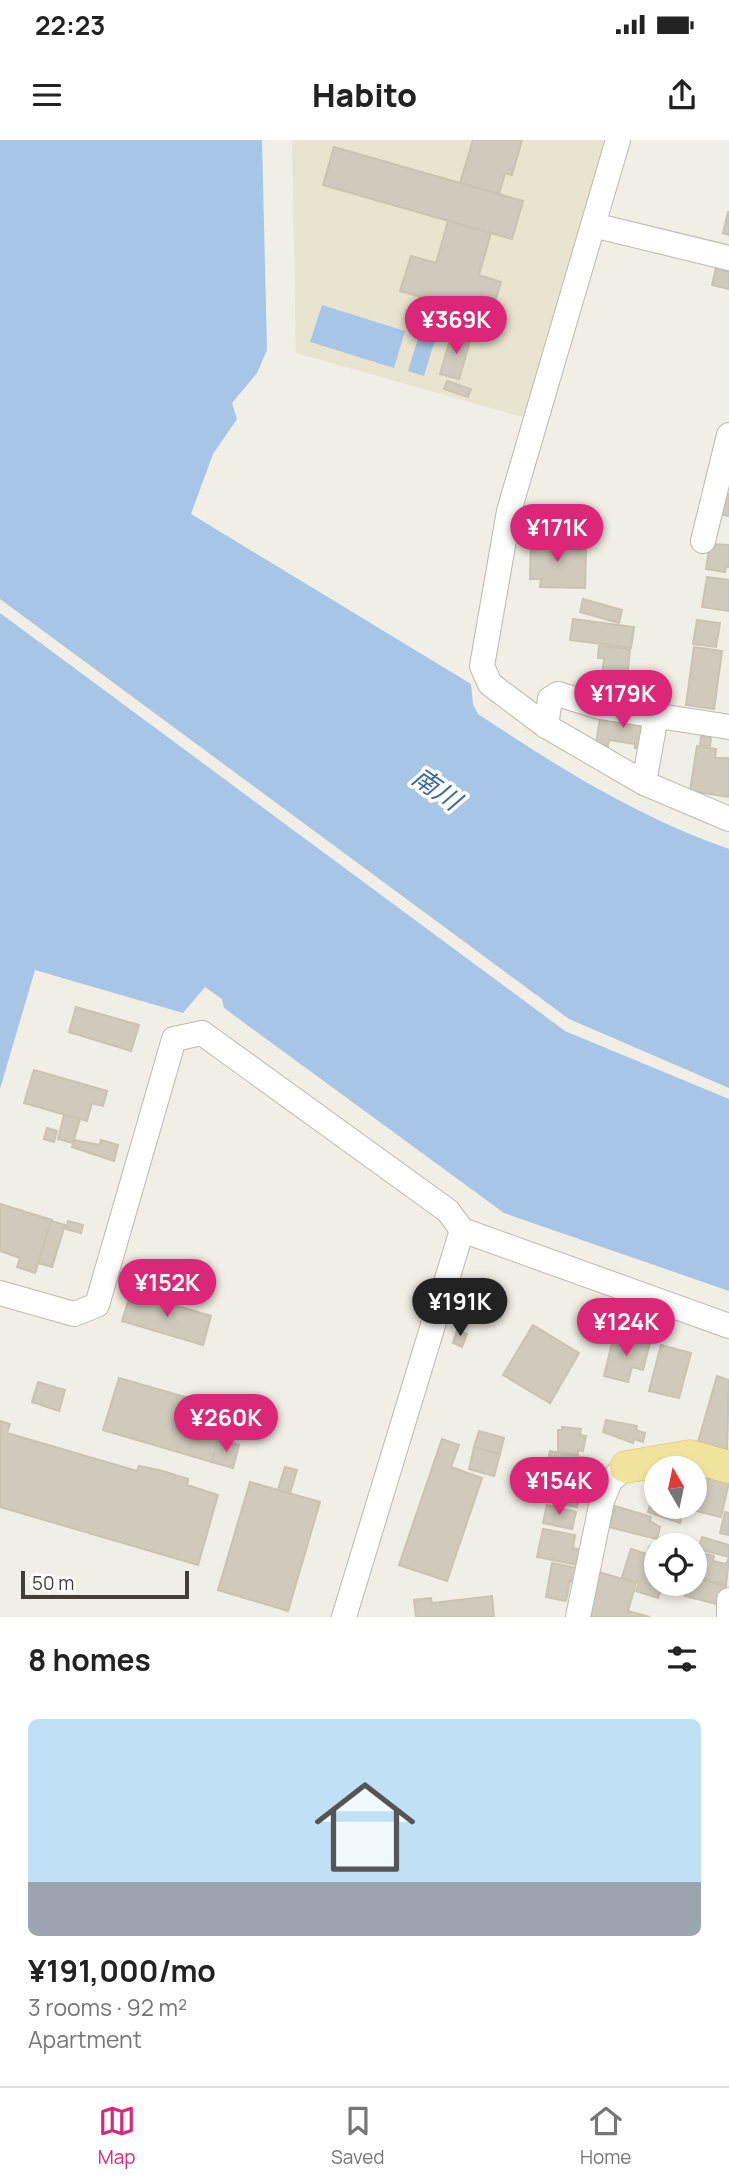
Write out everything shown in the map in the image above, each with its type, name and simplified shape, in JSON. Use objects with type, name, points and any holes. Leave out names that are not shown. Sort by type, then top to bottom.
[{"type":"main road","points":[[626,1467],[690,1457],[729,1467]]},
{"type":"street","points":[[618,140],[509,511],[482,666],[490,684],[546,726],[644,782],[729,819]]},
{"type":"street","points":[[593,225],[729,258]]},
{"type":"street","points":[[713,534],[729,435]]},
{"type":"street","points":[[546,726],[550,699],[558,694],[600,707],[729,727]]},
{"type":"street","points":[[644,782],[656,716]]},
{"type":"street","points":[[0,1293],[74,1314],[97,1305],[174,1039],[202,1033],[448,1210],[462,1230],[729,1326]]},
{"type":"street","points":[[344,1617],[462,1230]]},
{"type":"street","points":[[578,1617],[602,1501],[610,1481],[626,1467]]},
{"type":"street","points":[[729,1600],[729,1617]]},
{"type":"shaded area","points":[[292,140],[609,140],[526,418],[296,353]]},
{"type":"water","name":"南川","points":[[0,140],[262,140],[267,350],[257,373],[232,403],[237,419],[213,454],[191,514],[471,684],[473,704],[478,714],[538,753],[630,806],[729,849],[729,1291],[504,1213],[224,1008],[222,999],[205,987],[183,1013],[35,970],[0,1089]]},
{"type":"water","points":[[322,305],[405,331],[394,368],[310,342]]},
{"type":"water","points":[[419,335],[435,339],[424,376],[408,371]]},
{"type":"pier","points":[[0,599],[569,1019],[729,1088],[729,1099],[565,1031],[0,613]]},
{"type":"building","points":[[473,140],[522,140],[512,175],[505,173],[499,194],[460,183]]},
{"type":"building","points":[[334,147],[523,201],[512,239],[323,185]]},
{"type":"building","points":[[729,212],[729,235],[723,233]]},
{"type":"building","points":[[448,221],[491,233],[479,275],[501,282],[490,317],[400,291],[411,256],[436,263]]},
{"type":"building","points":[[716,268],[729,272],[729,289],[712,285]]},
{"type":"building","points":[[452,333],[471,338],[459,379],[440,374]]},
{"type":"building","points":[[447,381],[471,389],[468,397],[444,389]]},
{"type":"building","points":[[723,492],[729,494],[729,516],[718,514]]},
{"type":"building","points":[[531,535],[557,535],[557,549],[586,550],[585,588],[540,587],[541,579],[530,579]]},
{"type":"building","points":[[710,544],[729,545],[729,567],[726,567],[725,572],[706,569]]},
{"type":"building","points":[[707,577],[729,580],[729,611],[702,607]]},
{"type":"building","points":[[583,599],[622,610],[619,623],[580,612]]},
{"type":"building","points":[[573,619],[634,627],[631,648],[570,640]]},
{"type":"building","points":[[697,620],[720,623],[716,647],[693,644]]},
{"type":"building","points":[[599,646],[630,649],[625,701],[595,698],[596,686],[601,686],[604,658],[598,658]]},
{"type":"building","points":[[694,647],[722,651],[714,709],[686,705]]},
{"type":"building","points":[[601,711],[650,719],[645,750],[635,748],[635,744],[609,740],[608,746],[596,744]]},
{"type":"building","points":[[701,736],[711,737],[710,746],[700,745]]},
{"type":"building","points":[[697,746],[716,749],[715,758],[729,758],[729,797],[690,791]]},
{"type":"building","points":[[76,1007],[139,1025],[131,1051],[69,1032]]},
{"type":"building","points":[[34,1070],[107,1091],[103,1106],[92,1103],[87,1121],[24,1103]]},
{"type":"building","points":[[64,1115],[80,1119],[73,1143],[58,1139]]},
{"type":"building","points":[[47,1128],[57,1131],[54,1142],[44,1139]]},
{"type":"building","points":[[74,1140],[100,1145],[101,1140],[118,1145],[114,1161],[72,1147]]},
{"type":"building","points":[[0,1204],[52,1220],[35,1273],[17,1267],[20,1258],[0,1251]]},
{"type":"building","points":[[51,1221],[65,1225],[52,1267],[38,1263]]},
{"type":"building","points":[[68,1221],[83,1225],[81,1233],[66,1229]]},
{"type":"building","points":[[131,1292],[211,1316],[203,1345],[122,1321]]},
{"type":"building","points":[[533,1325],[579,1353],[550,1403],[503,1375]]},
{"type":"building","points":[[457,1330],[467,1334],[462,1347],[453,1343]]},
{"type":"building","points":[[614,1335],[650,1343],[643,1370],[632,1367],[628,1382],[604,1376]]},
{"type":"building","points":[[661,1345],[691,1353],[679,1398],[649,1391]]},
{"type":"building","points":[[717,1376],[729,1380],[727,1450],[698,1442]]},
{"type":"building","points":[[119,1378],[227,1409],[212,1462],[103,1430]]},
{"type":"building","points":[[38,1382],[65,1390],[59,1411],[32,1402]]},
{"type":"building","points":[[606,1420],[637,1426],[636,1430],[645,1433],[643,1442],[634,1439],[633,1443],[603,1432]]},
{"type":"building","points":[[0,1421],[10,1424],[7,1433],[137,1471],[139,1466],[159,1470],[188,1479],[187,1485],[218,1495],[198,1565],[0,1507]]},
{"type":"building","points":[[562,1427],[581,1429],[580,1435],[586,1436],[583,1451],[578,1450],[578,1455],[558,1452],[558,1430],[562,1430]]},
{"type":"building","points":[[479,1431],[504,1438],[500,1454],[474,1447]]},
{"type":"building","points":[[218,1439],[239,1445],[233,1468],[212,1462]]},
{"type":"building","points":[[442,1439],[459,1445],[451,1467],[482,1478],[447,1581],[399,1565]]},
{"type":"building","points":[[474,1447],[500,1454],[494,1476],[469,1469]]},
{"type":"building","points":[[550,1451],[587,1458],[577,1507],[540,1499]]},
{"type":"building","points":[[285,1467],[297,1470],[290,1493],[278,1490]]},
{"type":"building","points":[[707,1478],[729,1482],[721,1517],[707,1514]]},
{"type":"building","points":[[250,1482],[320,1502],[288,1611],[218,1590]]},
{"type":"building","points":[[547,1505],[576,1512],[572,1529],[543,1523]]},
{"type":"building","points":[[615,1506],[644,1515],[644,1519],[650,1519],[660,1527],[658,1533],[644,1533],[644,1536],[609,1527]]},
{"type":"building","points":[[725,1512],[729,1513],[729,1535],[720,1533]]},
{"type":"building","points":[[543,1529],[575,1535],[573,1548],[581,1550],[578,1565],[537,1557]]},
{"type":"building","points":[[707,1538],[729,1545],[729,1557],[707,1551]]},
{"type":"building","points":[[631,1549],[644,1553],[644,1594],[636,1591],[639,1583],[622,1577]]},
{"type":"building","points":[[707,1554],[714,1556],[713,1561],[726,1564],[729,1558],[726,1585],[707,1579]]},
{"type":"building","points":[[552,1563],[577,1568],[574,1582],[570,1581],[566,1601],[546,1597]]},
{"type":"building","points":[[599,1572],[636,1583],[628,1611],[650,1617],[589,1617]]},
{"type":"building","points":[[707,1581],[726,1586],[721,1605],[685,1596],[707,1596]]},
{"type":"building","points":[[492,1596],[494,1617],[416,1617],[414,1600],[431,1598],[432,1603]]}]
